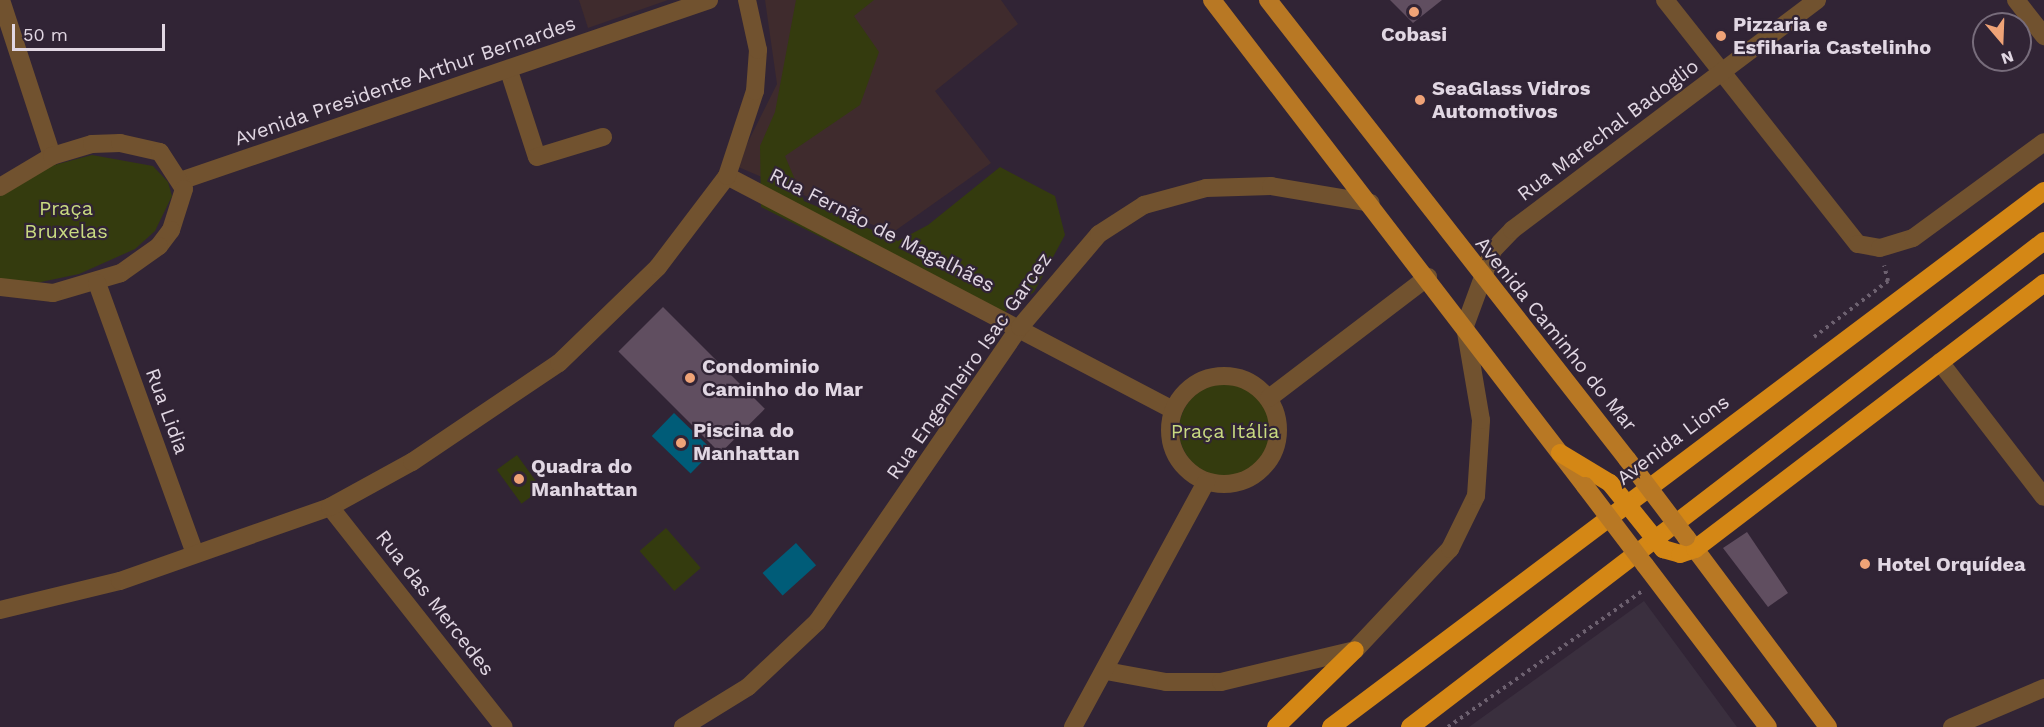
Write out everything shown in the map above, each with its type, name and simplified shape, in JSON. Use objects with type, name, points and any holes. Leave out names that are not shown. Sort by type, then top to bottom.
[{"type":"highway","name":"Avenida Lions","points":[[1331,727],[2044,191]]},
{"type":"highway","points":[[1410,727],[2044,242]]},
{"type":"highway","points":[[1560,453],[1610,483],[1663,549],[1680,554],[1690,543],[1940,362],[2044,283]]},
{"type":"highway","points":[[1276,727],[1355,650]]},
{"type":"main road","points":[[1212,0],[1371,202],[1768,727]]},
{"type":"main road","name":"Avenida Caminho do Mar","points":[[1268,0],[1481,278],[1627,459],[1828,727]]},
{"type":"street","points":[[1,0],[52,156]]},
{"type":"street","name":"Avenida Presidente Arthur Bernardes","points":[[183,180],[508,71],[709,0]]},
{"type":"street","points":[[0,610],[120,581],[330,507],[431,450],[559,363],[658,267],[727,176],[755,91],[758,50],[747,0]]},
{"type":"street","points":[[1665,0],[1850,238],[1880,248],[1904,243],[1937,223],[2044,142]]},
{"type":"street","name":"Rua Marechal Badoglio","points":[[1465,326],[1493,250],[1512,230],[1817,0]]},
{"type":"street","points":[[2016,0],[2044,36]]},
{"type":"street","points":[[508,71],[537,157],[603,137]]},
{"type":"street","points":[[0,187],[52,156],[92,144],[144,146],[160,152],[183,180],[182,210],[159,246],[97,283],[53,293],[0,287]]},
{"type":"street","name":"Rua Fernão de Magalhães","points":[[727,176],[1020,327],[1173,410]]},
{"type":"street","name":"Rua Engenheiro Isac Garcez","points":[[683,727],[748,687],[817,622],[1020,327],[1084,247],[1130,213],[1158,200],[1206,188],[1271,186],[1371,202]]},
{"type":"street","points":[[1269,398],[1428,277]]},
{"type":"street","name":"Rua Lidia","points":[[97,283],[195,554]]},
{"type":"street","points":[[1106,671],[1166,681],[1221,682],[1355,650],[1450,549],[1476,496],[1480,420],[1465,326]]},
{"type":"street","points":[[1940,362],[2044,497]]},
{"type":"street","points":[[1226,376],[1242,379],[1269,398],[1279,431],[1268,463],[1240,483],[1206,482],[1179,461],[1170,436],[1173,410],[1194,385],[1226,376]]},
{"type":"street","points":[[1073,727],[1106,671],[1206,482]]},
{"type":"street","name":"Rua das Mercedes","points":[[330,507],[504,727]]},
{"type":"street","points":[[1952,727],[2044,688]]},
{"type":"path","points":[[1804,345],[1888,282],[1880,248]]},
{"type":"path","points":[[1448,727],[1657,581]]},
{"type":"shaded area","points":[[579,0],[668,0],[588,28]]},
{"type":"shaded area","points":[[765,0],[1001,0],[1018,24],[935,91],[991,163],[892,233],[736,166],[777,84]]},
{"type":"shaded area","points":[[1644,601],[1737,727],[1469,727]]},
{"type":"green space","points":[[796,0],[874,0],[854,16],[879,52],[860,105],[785,156],[804,201],[898,241],[928,225],[1000,167],[1055,196],[1065,235],[1034,292],[990,322],[761,207],[760,146],[775,112]]},
{"type":"green space","name":"Praça Bruxelas","points":[[92,155],[153,166],[168,182],[172,196],[155,231],[135,249],[79,274],[22,286],[0,281],[0,196],[43,168]]},
{"type":"green space","name":"Praça Itália","points":[[1225,384],[1251,392],[1263,404],[1271,430],[1263,456],[1251,468],[1225,476],[1199,468],[1187,456],[1179,430],[1187,404],[1199,392]]},
{"type":"green space","name":"Quadra do Manhattan","points":[[517,455],[542,489],[521,504],[497,470]]},
{"type":"green space","points":[[666,528],[701,568],[674,591],[640,551]]},
{"type":"water","name":"Piscina do Manhattan","points":[[674,413],[713,451],[691,474],[652,436]]},
{"type":"water","points":[[796,543],[816,565],[783,595],[763,573]]},
{"type":"building","name":"Cobasi","points":[[1390,0],[1442,0],[1413,23]]},
{"type":"building","name":"Condominio Caminho do Mar","points":[[663,307],[765,409],[720,453],[618,352]]},
{"type":"building","points":[[1747,532],[1788,593],[1768,607],[1723,548]]},
{"type":"place","name":"Cobasi","points":[[1414,12]]},
{"type":"place","name":"Pizzaria e Esfiharia Castelinho","points":[[1721,36]]},
{"type":"place","name":"SeaGlass Vidros Automotivos","points":[[1420,100]]},
{"type":"place","name":"Condominio Caminho do Mar","points":[[690,378]]},
{"type":"place","name":"Piscina do Manhattan","points":[[681,443]]},
{"type":"place","name":"Quadra do Manhattan","points":[[519,479]]},
{"type":"place","name":"Hotel Orquídea","points":[[1865,564]]}]
